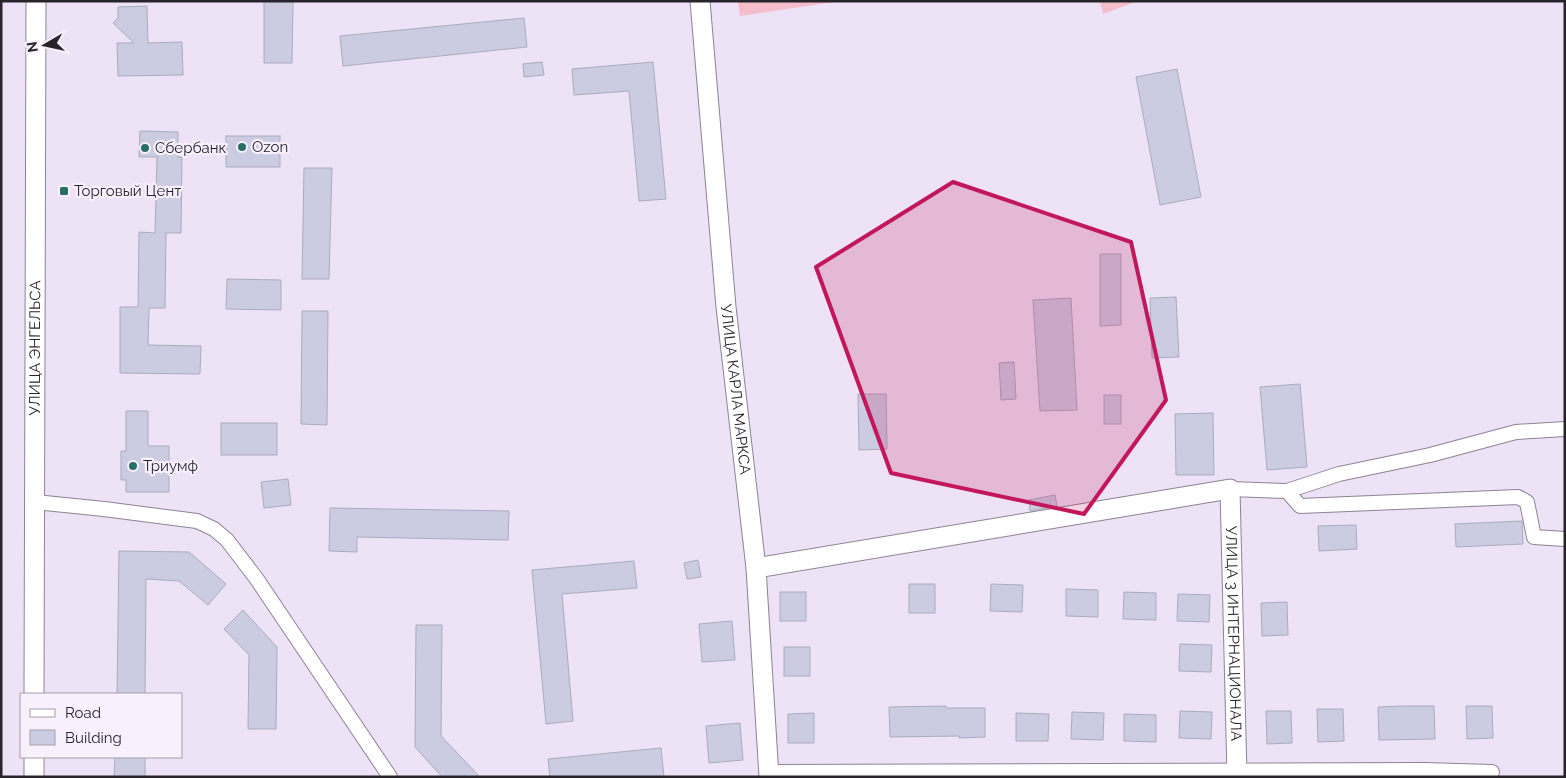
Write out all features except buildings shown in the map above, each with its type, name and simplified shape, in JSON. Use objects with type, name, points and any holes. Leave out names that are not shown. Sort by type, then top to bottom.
[{"type":"main road","name":"УЛИЦА ЭНГЕЛЬСА","points":[[34,693],[36,1]]},
{"type":"main road","name":"УЛИЦА КАРЛА МАРКСА","points":[[700,1],[726,307],[756,568],[769,774]]},
{"type":"main road","points":[[756,568],[1230,489]]},
{"type":"main road","name":"УЛИЦА 3 ИНТЕРНАЦИОНАЛА","points":[[1230,489],[1237,773]]},
{"type":"main road","points":[[34,758],[34,777]]},
{"type":"street","points":[[1230,489],[1287,491],[1339,474],[1430,455],[1516,432],[1565,429]]},
{"type":"street","points":[[1287,491],[1300,506],[1518,497],[1527,502],[1534,537],[1565,539]]},
{"type":"street","points":[[35,502],[197,521],[214,529],[227,540],[256,578],[390,777]]},
{"type":"street","points":[[769,774],[1492,772]]},
{"type":"highlighted area","points":[[953,182],[1131,242],[1166,400],[1084,514],[891,473],[816,267]]},
{"type":"shaded area","points":[[738,1],[841,1],[740,16]]},
{"type":"shaded area","points":[[1100,1],[1138,1],[1103,14]]},
{"type":"place","name":"Ozon","points":[[242,147]]},
{"type":"place","name":"Сбербанк","points":[[145,148]]},
{"type":"place","name":"Торговый Цент","points":[[64,191]]},
{"type":"place","name":"Триумф","points":[[133,466]]}]
